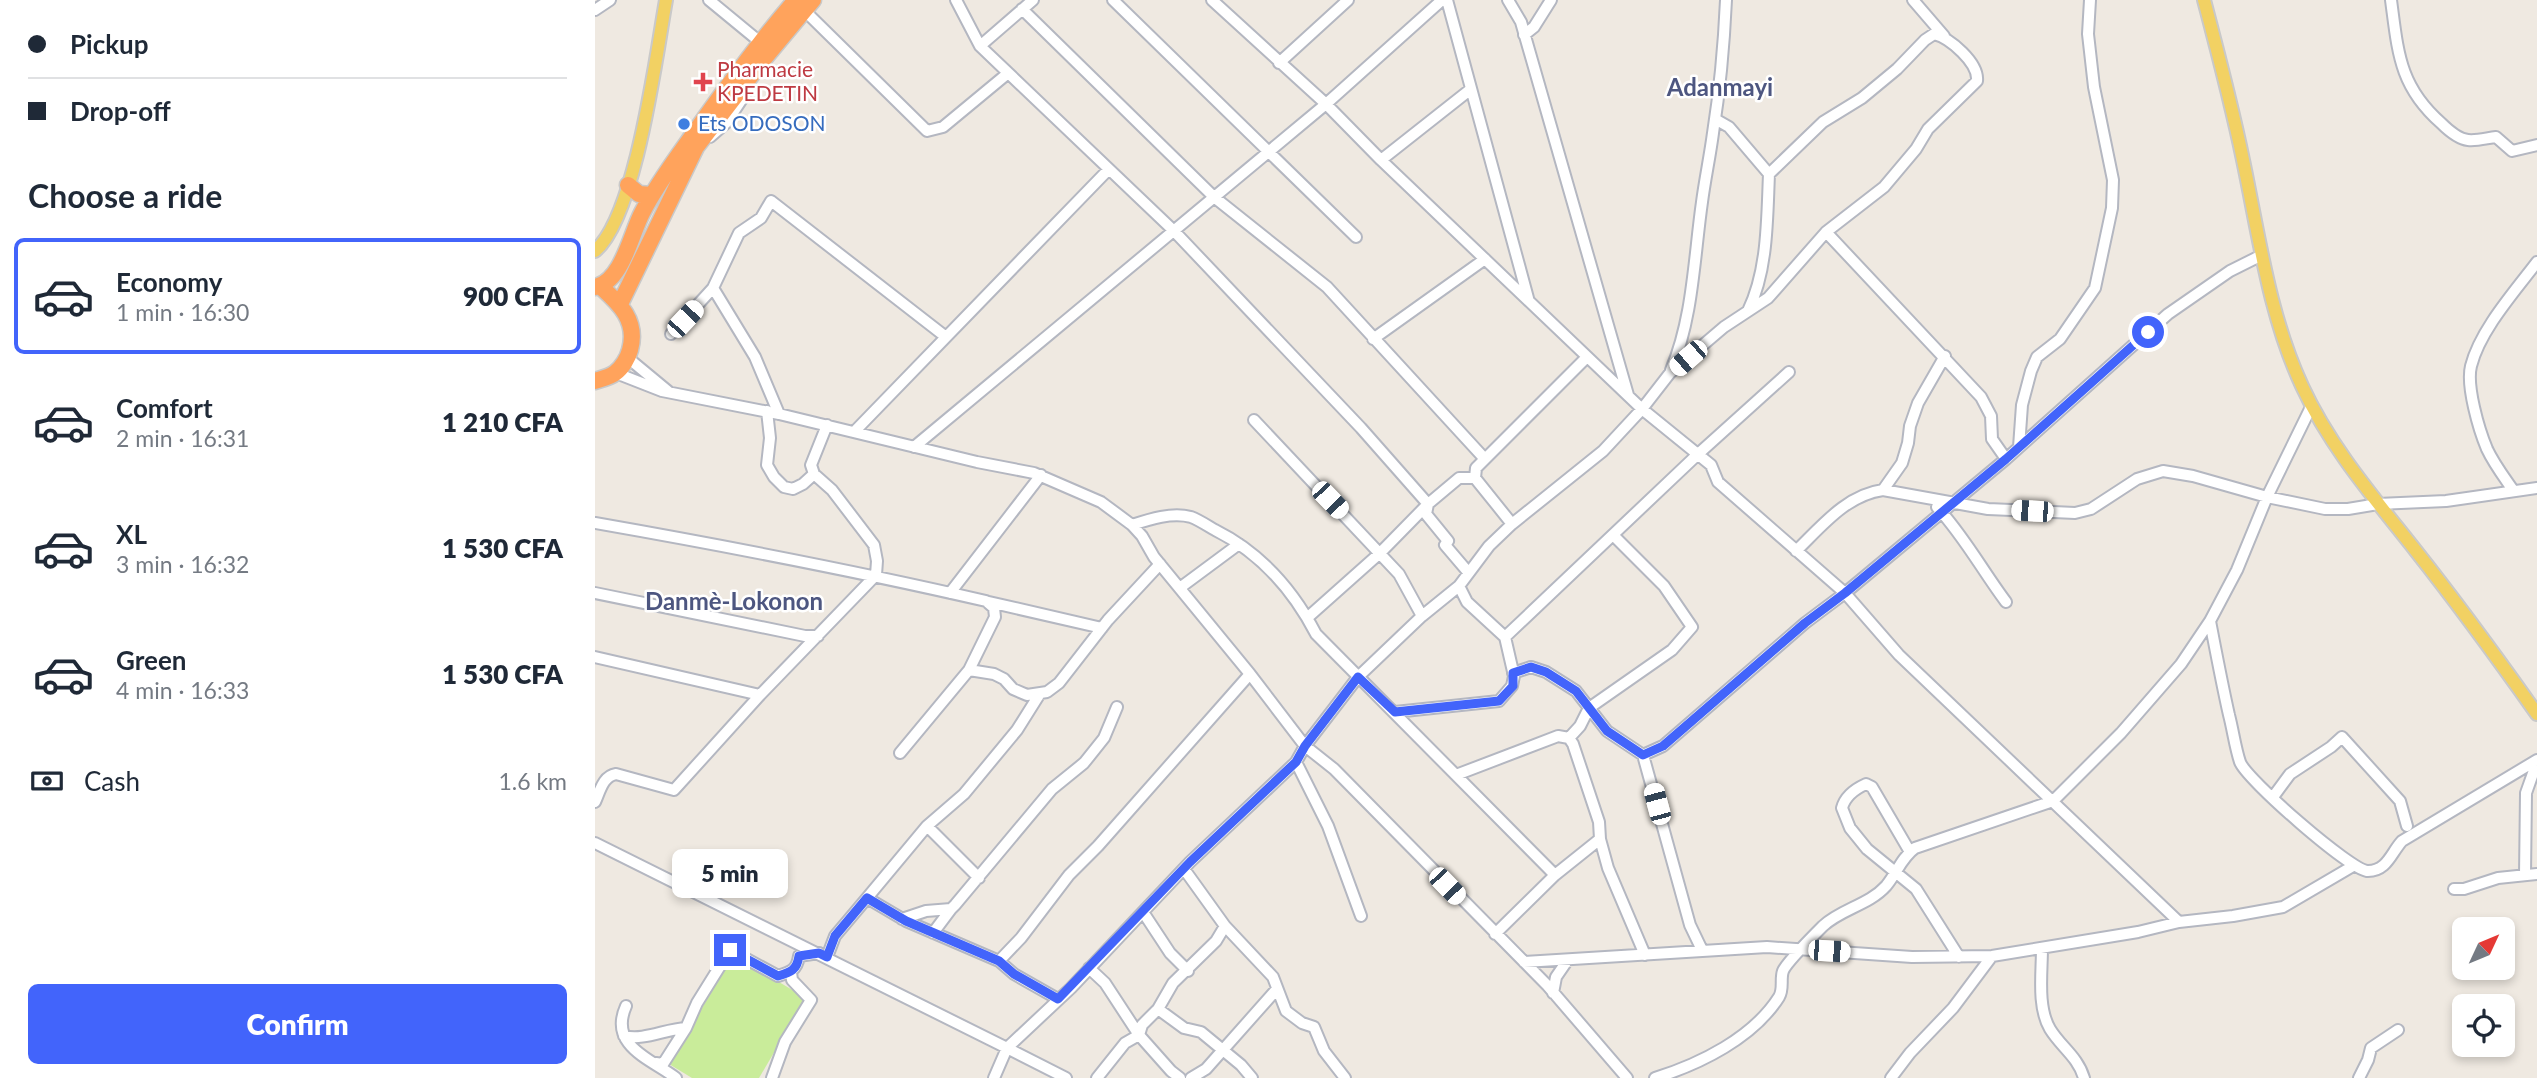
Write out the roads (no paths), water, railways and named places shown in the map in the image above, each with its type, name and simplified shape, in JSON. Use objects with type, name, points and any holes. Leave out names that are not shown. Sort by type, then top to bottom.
[{"type":"highway","points":[[595,381],[616,373],[628,358],[633,340],[630,320],[620,304],[597,286],[615,271],[625,257],[635,228],[652,195],[761,42],[796,0]]},
{"type":"highway","points":[[620,304],[696,147],[769,52],[811,7]]},
{"type":"highway","points":[[628,185],[639,194],[652,195]]},
{"type":"main road","points":[[595,251],[608,234],[628,185],[641,138],[666,0]]},
{"type":"main road","points":[[2204,0],[2243,157],[2275,313],[2287,352],[2312,405],[2338,448],[2378,505],[2449,593],[2537,713]]},
{"type":"street","points":[[595,10],[610,0]]},
{"type":"street","points":[[709,0],[761,42]]},
{"type":"street","points":[[821,0],[811,7],[927,131],[943,127],[1007,74]]},
{"type":"street","points":[[956,0],[980,46],[1174,231],[1361,428],[1428,504]]},
{"type":"street","points":[[980,46],[1033,0]]},
{"type":"street","points":[[1113,0],[1356,237]]},
{"type":"street","points":[[1212,0],[1326,104],[1642,410],[1711,465],[1718,482],[1845,593],[1899,655],[2179,922]]},
{"type":"street","points":[[1279,63],[1347,0]]},
{"type":"street","points":[[914,447],[1326,104],[1444,0],[1529,300]]},
{"type":"street","points":[[1508,0],[1521,22],[1628,396]]},
{"type":"street","points":[[1524,36],[1534,27],[1551,0]]},
{"type":"street","points":[[1670,373],[1684,333],[1715,119],[1727,0]]},
{"type":"street","points":[[994,1078],[1007,1048],[1090,968],[1184,869],[1296,762],[1305,746],[1358,677],[1459,586],[1489,546],[1512,524],[1603,451],[1642,410],[1670,373],[1724,327],[1767,298],[1826,232],[1884,187],[1916,149],[1928,129],[1977,80],[1973,65],[1913,0]]},
{"type":"street","points":[[2019,447],[2022,405],[2031,371],[2037,357],[2060,339],[2095,288],[2112,208],[2112,180],[2094,87],[2088,34],[2090,0]]},
{"type":"street","points":[[2391,0],[2400,58],[2410,88],[2428,111],[2449,131],[2467,141],[2496,137],[2512,151],[2537,145]]},
{"type":"street","points":[[1023,9],[1215,197],[1327,286],[1484,458]]},
{"type":"street","points":[[1769,174],[1823,122],[1862,98],[1926,40],[1934,34],[1944,36]]},
{"type":"street","points":[[1381,160],[1471,89]]},
{"type":"street","points":[[1715,119],[1729,127],[1769,174],[1766,238],[1755,296],[1748,311]]},
{"type":"street","points":[[854,432],[1109,169]]},
{"type":"street","points":[[671,334],[713,288],[739,233],[761,218],[771,201],[946,337]]},
{"type":"street","points":[[1826,232],[1945,356],[1988,407],[1992,439],[2006,459]]},
{"type":"street","points":[[1643,755],[1663,746],[1805,623],[2006,459],[2168,314],[2230,271],[2262,255]]},
{"type":"street","points":[[1373,339],[1485,259]]},
{"type":"street","points":[[2513,490],[2487,448],[2469,378],[2471,364],[2480,343],[2537,262]]},
{"type":"street","points":[[713,288],[755,357],[779,414]]},
{"type":"street","points":[[1883,490],[1902,463],[1918,403],[1945,356]]},
{"type":"street","points":[[1512,524],[1475,478],[1476,468],[1587,357]]},
{"type":"street","points":[[628,358],[669,392]]},
{"type":"street","points":[[1506,637],[1697,455],[1789,372]]},
{"type":"street","points":[[616,373],[669,392],[767,411],[1041,475],[1101,502],[1132,525],[1305,746],[1334,769],[1524,962],[1627,1078]]},
{"type":"street","points":[[1655,1078],[1686,1069],[1747,1032],[1781,994],[1783,970],[1822,927],[1872,898],[1886,886],[1905,855],[2053,801],[2085,771],[2181,664],[2210,621],[2237,570],[2267,498],[2312,405]]},
{"type":"street","points":[[767,411],[770,438],[767,465],[773,477],[784,488],[793,489],[814,474]]},
{"type":"street","points":[[1254,420],[1399,574],[1422,617]]},
{"type":"street","points":[[595,802],[605,780],[616,774],[674,790],[760,695],[876,575],[874,545],[831,490],[814,474],[811,466],[827,425]]},
{"type":"street","points":[[1796,551],[1845,505],[1866,492],[1883,490],[1988,509],[2082,512],[2137,479],[2163,471],[2193,476],[2267,498],[2325,509],[2446,500],[2537,488]]},
{"type":"street","points":[[950,593],[1041,475]]},
{"type":"street","points":[[1307,618],[1459,478],[1475,478]]},
{"type":"street","points":[[1931,499],[1963,538],[2006,602]]},
{"type":"street","points":[[1428,504],[1426,514],[1448,541],[1445,545],[1468,572]]},
{"type":"street","points":[[1132,525],[1154,517],[1191,517],[1239,544],[1280,579],[1300,604],[1316,634],[1555,875]]},
{"type":"street","points":[[595,523],[876,575],[1102,628]]},
{"type":"street","points":[[1569,738],[1580,726],[1589,708],[1672,650],[1692,627],[1664,586],[1613,535]]},
{"type":"street","points":[[1181,587],[1239,544]]},
{"type":"street","points":[[823,955],[835,936],[927,826],[964,794],[1017,730],[1039,695],[1059,683],[1102,628],[1160,564]]},
{"type":"street","points":[[1395,712],[1499,701],[1513,686],[1506,637],[1467,601],[1459,586]]},
{"type":"street","points":[[595,593],[740,624],[818,636]]},
{"type":"street","points":[[900,753],[969,670],[995,617],[994,608],[986,601]]},
{"type":"street","points":[[1439,603],[1467,601]]},
{"type":"street","points":[[2210,621],[2240,763],[2273,797],[2337,855],[2353,866],[2370,871],[2382,867],[2402,841],[2537,761]]},
{"type":"street","points":[[595,657],[760,695]]},
{"type":"street","points":[[1513,673],[1531,667],[1546,672],[1576,691],[1607,731],[1643,755],[1691,925],[1702,950]]},
{"type":"street","points":[[969,670],[995,674],[1004,679],[1013,690],[1027,695],[1039,695]]},
{"type":"street","points":[[999,961],[1021,938],[1069,875],[1098,846],[1119,819],[1250,674]]},
{"type":"street","points":[[933,933],[1052,789],[1084,763],[1104,738],[1117,707]]},
{"type":"street","points":[[1457,775],[1558,736],[1569,738],[1598,822],[1599,839],[1608,868],[1644,955]]},
{"type":"street","points":[[2273,797],[2290,774],[2342,737],[2400,801],[2407,826]]},
{"type":"street","points":[[2525,875],[2526,793],[2537,761]]},
{"type":"street","points":[[1296,762],[1328,826],[1361,916]]},
{"type":"street","points":[[1910,852],[1872,788],[1866,784],[1846,798],[1842,808],[1850,828],[1867,849],[1916,889],[1959,957]]},
{"type":"street","points":[[927,826],[979,878]]},
{"type":"street","points":[[1495,934],[1555,875],[1599,839]]},
{"type":"street","points":[[595,843],[1066,1078]]},
{"type":"street","points":[[1524,962],[1767,947],[1912,957],[1992,956],[2138,932],[2179,922],[2283,907],[2353,866]]},
{"type":"street","points":[[1184,869],[1225,926],[1273,977],[1286,1011],[1302,1023],[1314,1027],[1324,1051],[1345,1078]]},
{"type":"street","points":[[2454,889],[2464,889],[2498,878],[2537,874]]},
{"type":"street","points":[[867,898],[902,919],[999,961],[1014,974],[1058,999]]},
{"type":"street","points":[[902,919],[926,911],[951,909]]},
{"type":"street","points":[[1143,912],[1170,953],[1188,971]]},
{"type":"street","points":[[1097,1078],[1125,1043],[1139,1035],[1149,1016],[1159,1009],[1173,983],[1216,941],[1225,926]]},
{"type":"street","points":[[2042,948],[2043,1013],[2049,1027],[2073,1055],[2084,1078]]},
{"type":"street","points":[[656,1063],[663,1064],[730,950],[778,976],[791,972],[797,966],[799,956],[823,955]]},
{"type":"street","points":[[1891,1078],[1910,1053],[1953,1008],[1992,956]]},
{"type":"street","points":[[1553,993],[1556,977],[1567,961]]},
{"type":"street","points":[[1090,968],[1105,983],[1139,1035],[1180,1078]]},
{"type":"street","points":[[772,1078],[785,1042],[811,1000],[792,981],[791,972]]},
{"type":"street","points":[[1191,1078],[1206,1069],[1277,989]]},
{"type":"street","points":[[626,1006],[624,1036],[634,1053],[656,1063],[676,1078]]},
{"type":"street","points":[[1159,1009],[1184,1028],[1201,1032],[1252,1078]]},
{"type":"street","points":[[624,1036],[638,1040],[650,1034],[686,1028]]},
{"type":"street","points":[[2359,1078],[2371,1048],[2398,1030]]},
{"type":"place","name":"Pharmacie KPEDETIN","points":[[703,82]]},
{"type":"place","name":"Ets ODOSON","points":[[684,124]]},
{"type":"district","name":"Adanmayi","points":[[1720,88]]},
{"type":"district","name":"Danmè-Lokonon","points":[[734,602]]}]
